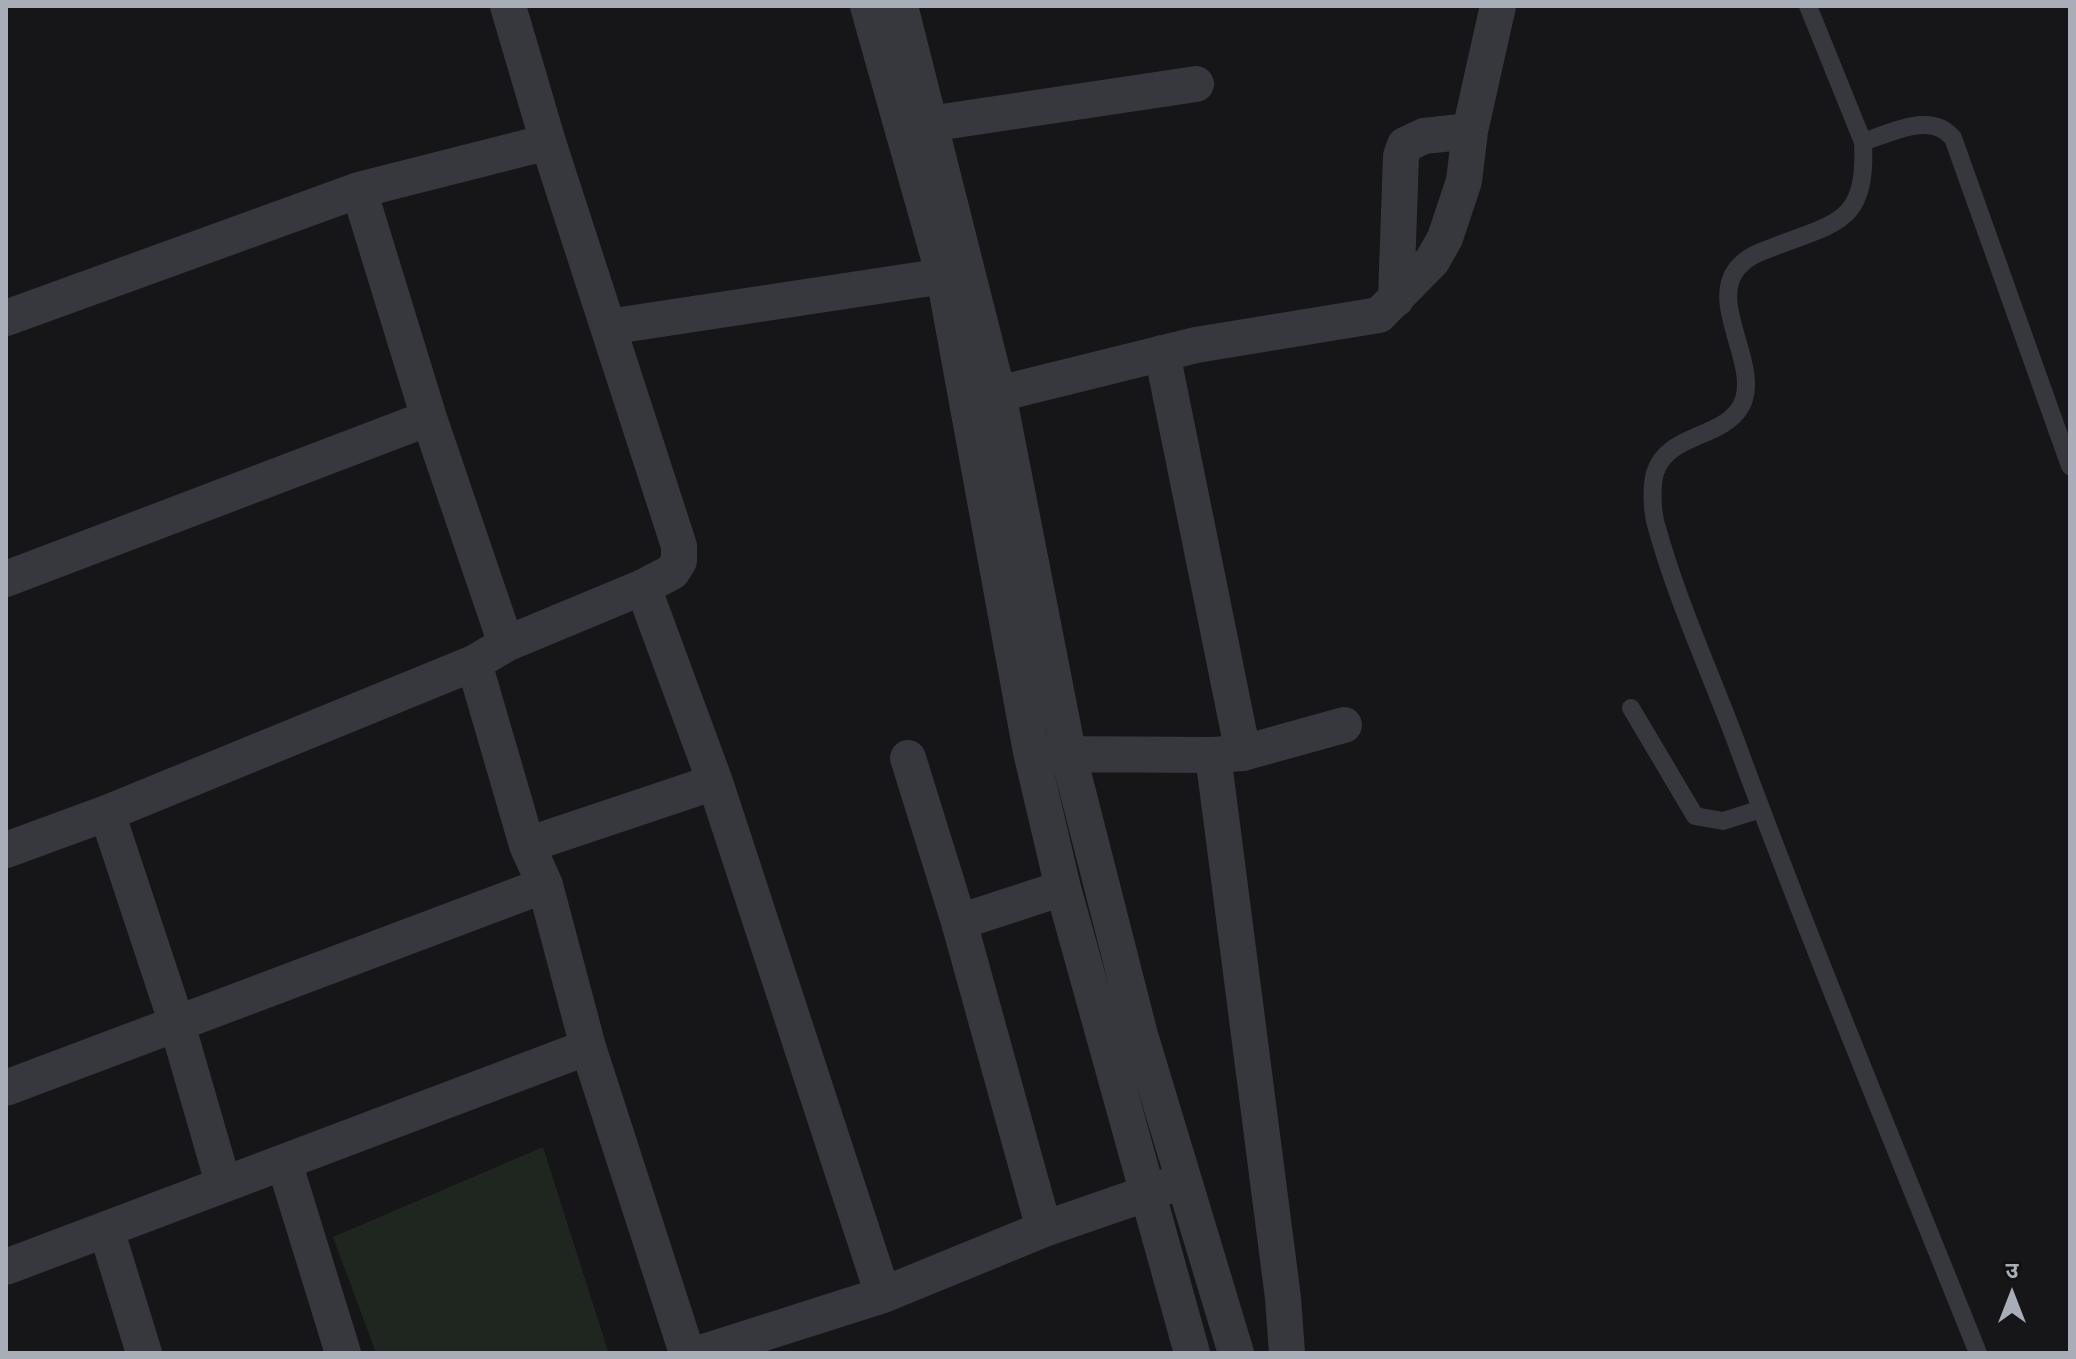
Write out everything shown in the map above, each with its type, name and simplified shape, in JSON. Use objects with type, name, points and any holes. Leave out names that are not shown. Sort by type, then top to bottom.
[{"type":"street","points":[[6,850],[107,813],[474,663],[506,644],[643,587],[672,572],[679,561],[679,546],[548,142],[508,6]]},
{"type":"street","points":[[868,6],[944,276],[1031,752],[1063,888],[1151,1193],[1192,1353]]},
{"type":"street","points":[[900,6],[998,394],[1069,757],[1140,1035],[1236,1353]]},
{"type":"street","points":[[998,394],[1264,331],[1379,315],[1432,261],[1445,238],[1464,181],[1470,131],[1498,6]]},
{"type":"street","points":[[929,124],[1196,84]]},
{"type":"street","points":[[1396,299],[1401,156],[1405,145],[1424,136],[1470,131]]},
{"type":"street","points":[[6,318],[359,190],[548,142]]},
{"type":"street","points":[[359,190],[429,418],[506,644]]},
{"type":"street","points":[[608,327],[944,276]]},
{"type":"street","points":[[1162,353],[1228,754],[1287,1353]]},
{"type":"street","points":[[8,572],[429,418]]},
{"type":"street","points":[[643,587],[715,782],[883,1295]]},
{"type":"street","points":[[474,663],[527,845],[545,885],[588,1047],[687,1353]]},
{"type":"street","points":[[1031,752],[1069,757],[1228,754],[1344,725]]},
{"type":"street","points":[[908,758],[959,922],[1044,1229]]},
{"type":"street","points":[[527,845],[715,782]]},
{"type":"street","points":[[107,813],[177,1024],[223,1183]]},
{"type":"street","points":[[6,1088],[545,885]]},
{"type":"street","points":[[959,922],[1063,888]]},
{"type":"street","points":[[6,1267],[588,1047]]},
{"type":"street","points":[[284,1162],[343,1353]]},
{"type":"street","points":[[701,1353],[883,1295],[1044,1229],[1184,1180]]},
{"type":"street","points":[[106,1229],[144,1353]]},
{"type":"lane","points":[[1808,6],[1863,142],[1865,176],[1854,206],[1842,221],[1750,256],[1734,271],[1728,288],[1746,381],[1743,404],[1729,421],[1682,443],[1661,459],[1655,474],[1655,525],[1761,809],[1978,1353]]},
{"type":"lane","points":[[1863,142],[1931,124],[1944,127],[1953,138],[2070,466]]},
{"type":"lane","points":[[1631,708],[1695,816],[1723,821],[1761,809]]},
{"type":"shaded area","points":[[543,1147],[608,1351],[376,1353],[333,1237]]}]
